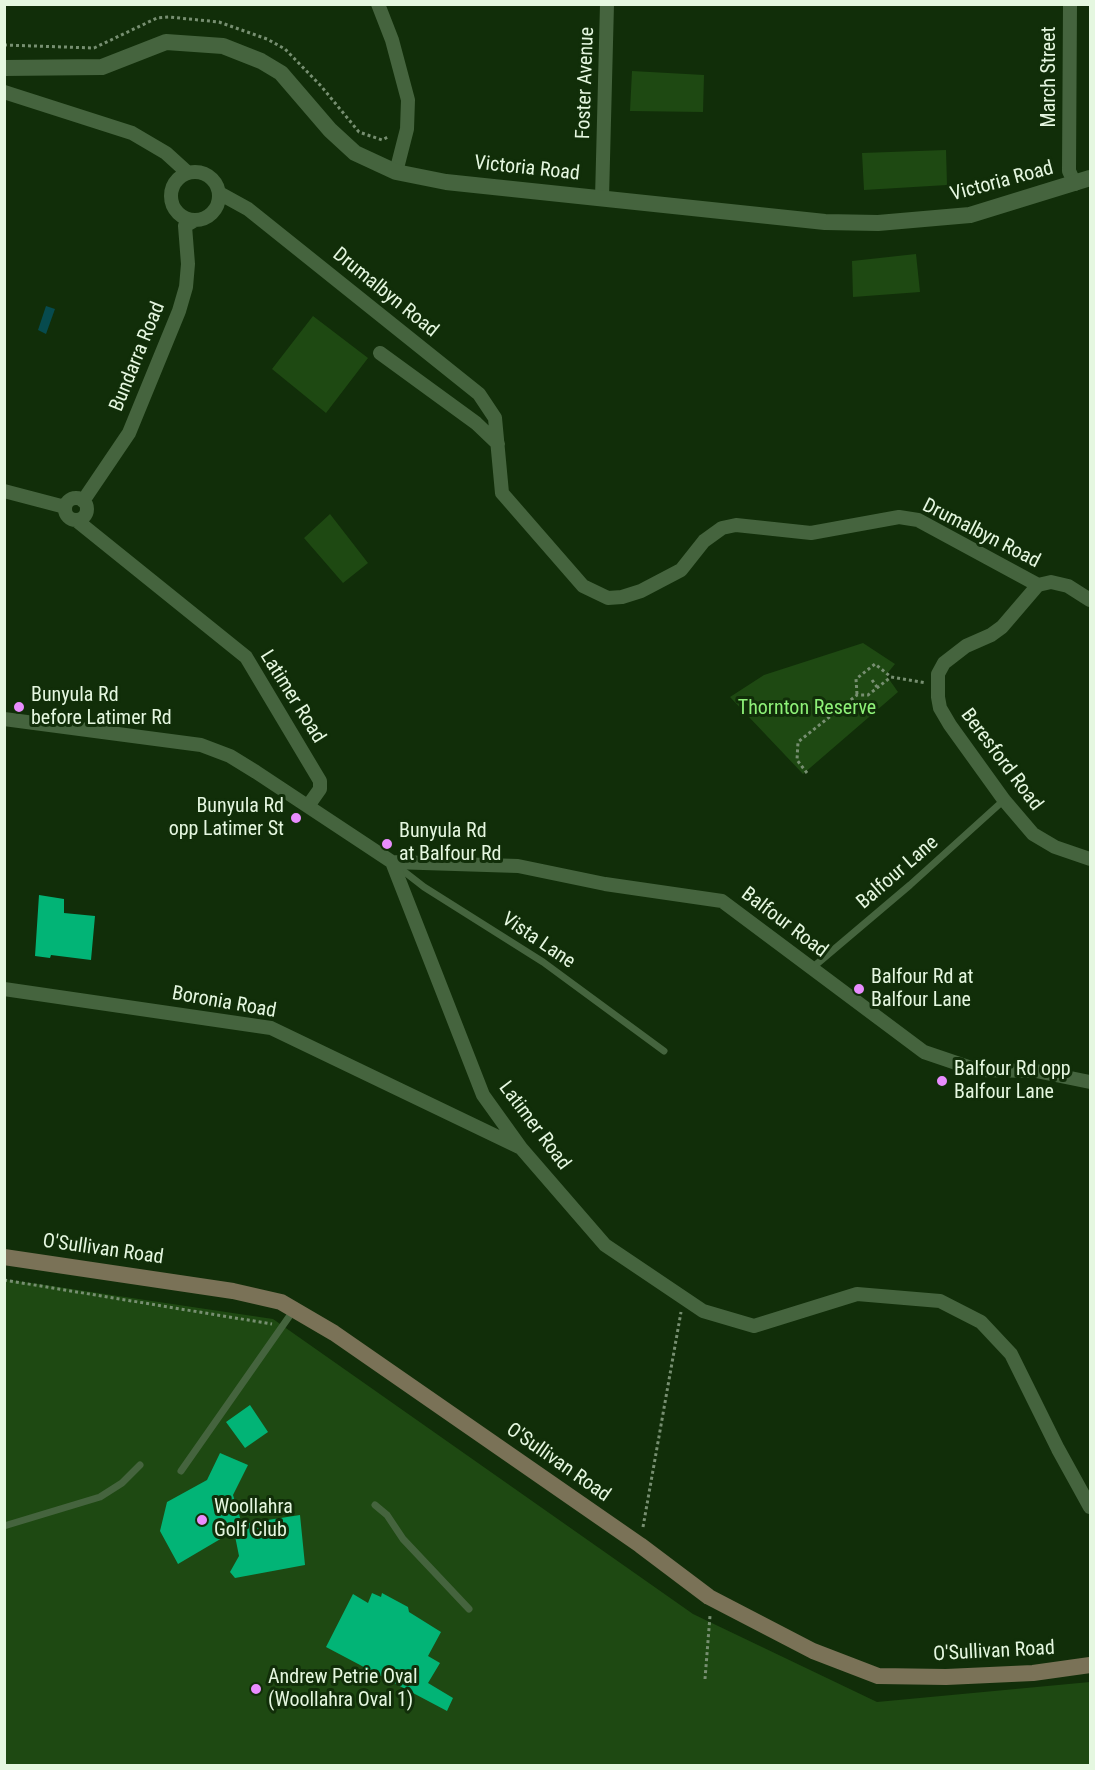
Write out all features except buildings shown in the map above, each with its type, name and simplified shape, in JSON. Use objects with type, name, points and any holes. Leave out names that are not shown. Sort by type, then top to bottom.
[{"type":"main road","name":"O'Sullivan Road","points":[[4,1257],[233,1291],[281,1302],[334,1333],[640,1545],[712,1598],[813,1651],[878,1676],[946,1677],[1033,1673],[1090,1665]]},
{"type":"street","points":[[378,4],[392,40],[408,100],[407,129],[396,172]]},
{"type":"street","name":"Foster Avenue","points":[[602,198],[607,4]]},
{"type":"street","name":"March Street","points":[[1070,4],[1069,171],[1083,181]]},
{"type":"street","name":"Victoria Road","points":[[4,68],[102,67],[166,42],[223,46],[261,61],[281,73],[330,130],[355,153],[396,172],[447,182],[825,222],[878,223],[970,215],[1083,181]]},
{"type":"street","points":[[4,92],[132,133],[166,153],[188,173]]},
{"type":"street","points":[[197,172],[212,179],[219,194],[215,210],[206,218],[185,219],[172,205],[170,195],[173,185],[188,173],[197,172]]},
{"type":"street","name":"Drumalbyn Road","points":[[219,194],[248,209],[479,394],[495,418],[502,493],[583,586],[608,598],[622,597],[641,591],[681,570],[704,541],[722,528],[736,525],[811,533],[899,517],[918,520],[1038,585],[1051,582],[1068,586],[1090,600]]},
{"type":"street","name":"Bundarra Road","points":[[84,501],[129,433],[179,311],[186,287],[188,264],[185,226],[195,220]]},
{"type":"street","points":[[380,353],[476,423],[498,444]]},
{"type":"street","points":[[4,491],[65,507]]},
{"type":"street","points":[[73,498],[84,501],[86,513],[76,520],[67,517],[65,507],[73,498]]},
{"type":"street","name":"Latimer Road","points":[[76,520],[246,657],[320,781],[320,789],[308,806]]},
{"type":"street","points":[[936,685],[941,668],[954,653],[991,636],[1002,627],[1038,585]]},
{"type":"street","name":"Beresford Road","points":[[936,685],[940,708],[950,726],[1004,800],[1034,834],[1055,847],[1090,860]]},
{"type":"street","points":[[4,719],[201,745],[230,756],[392,862]]},
{"type":"street","name":"Latimer Road","points":[[392,862],[483,1095],[520,1148],[605,1245],[703,1311],[754,1326],[857,1294],[940,1301],[981,1322],[1011,1354],[1058,1449],[1090,1507]]},
{"type":"street","name":"Balfour Road","points":[[392,862],[518,866],[605,884],[711,898],[733,907],[811,969],[924,1052],[977,1070],[1036,1071],[1090,1082]]},
{"type":"street","name":"Boronia Road","points":[[4,989],[271,1028],[520,1148]]},
{"type":"lane","name":"Balfour Lane","points":[[811,969],[910,885],[1004,800]]},
{"type":"lane","name":"Vista Lane","points":[[392,862],[424,887],[543,962],[664,1051]]},
{"type":"lane","points":[[181,1471],[294,1310]]},
{"type":"lane","points":[[4,1526],[100,1497],[122,1483],[140,1465]]},
{"type":"lane","points":[[375,1505],[387,1515],[403,1539],[470,1609]]},
{"type":"path","points":[[857,695],[856,679],[875,664],[891,676],[936,685]]},
{"type":"path","points":[[807,773],[797,760],[798,742],[857,695],[868,694],[891,676]]},
{"type":"path","points":[[872,680],[877,687]]},
{"type":"path","points":[[4,1280],[255,1319],[282,1328]]},
{"type":"path","points":[[640,1545],[683,1299]]},
{"type":"path","points":[[705,1680],[712,1598]]},
{"type":"green space","points":[[632,71],[704,75],[703,112],[630,111]]},
{"type":"green space","points":[[946,150],[947,185],[864,190],[862,153]]},
{"type":"green space","points":[[916,254],[920,292],[853,297],[852,261]]},
{"type":"green space","points":[[313,316],[368,358],[326,413],[272,369]]},
{"type":"green space","points":[[330,514],[368,563],[343,583],[304,538]]},
{"type":"green space","name":"Thornton Reserve","points":[[863,643],[895,664],[886,675],[898,692],[803,774],[730,697],[764,675]]},
{"type":"green space","name":"Woollahra Golf Club","points":[[4,1279],[273,1319],[693,1614],[877,1702],[1090,1682],[1090,1765],[5,1765]]},
{"type":"water","points":[[46,306],[55,309],[46,334],[38,330]]},
{"type":"place","name":"Bunyula Rd before Latimer Rd","points":[[19,707]]},
{"type":"place","name":"Bunyula Rd opp Latimer St","points":[[296,818]]},
{"type":"place","name":"Bunyula Rd at Balfour Rd","points":[[387,844]]},
{"type":"place","name":"Balfour Rd at Balfour Lane","points":[[859,989]]},
{"type":"place","name":"Balfour Rd opp Balfour Lane","points":[[942,1081]]},
{"type":"place","name":"Woollahra Golf Club","points":[[202,1520]]},
{"type":"place","name":"Andrew Petrie Oval (Woollahra Oval 1)","points":[[256,1689]]}]
